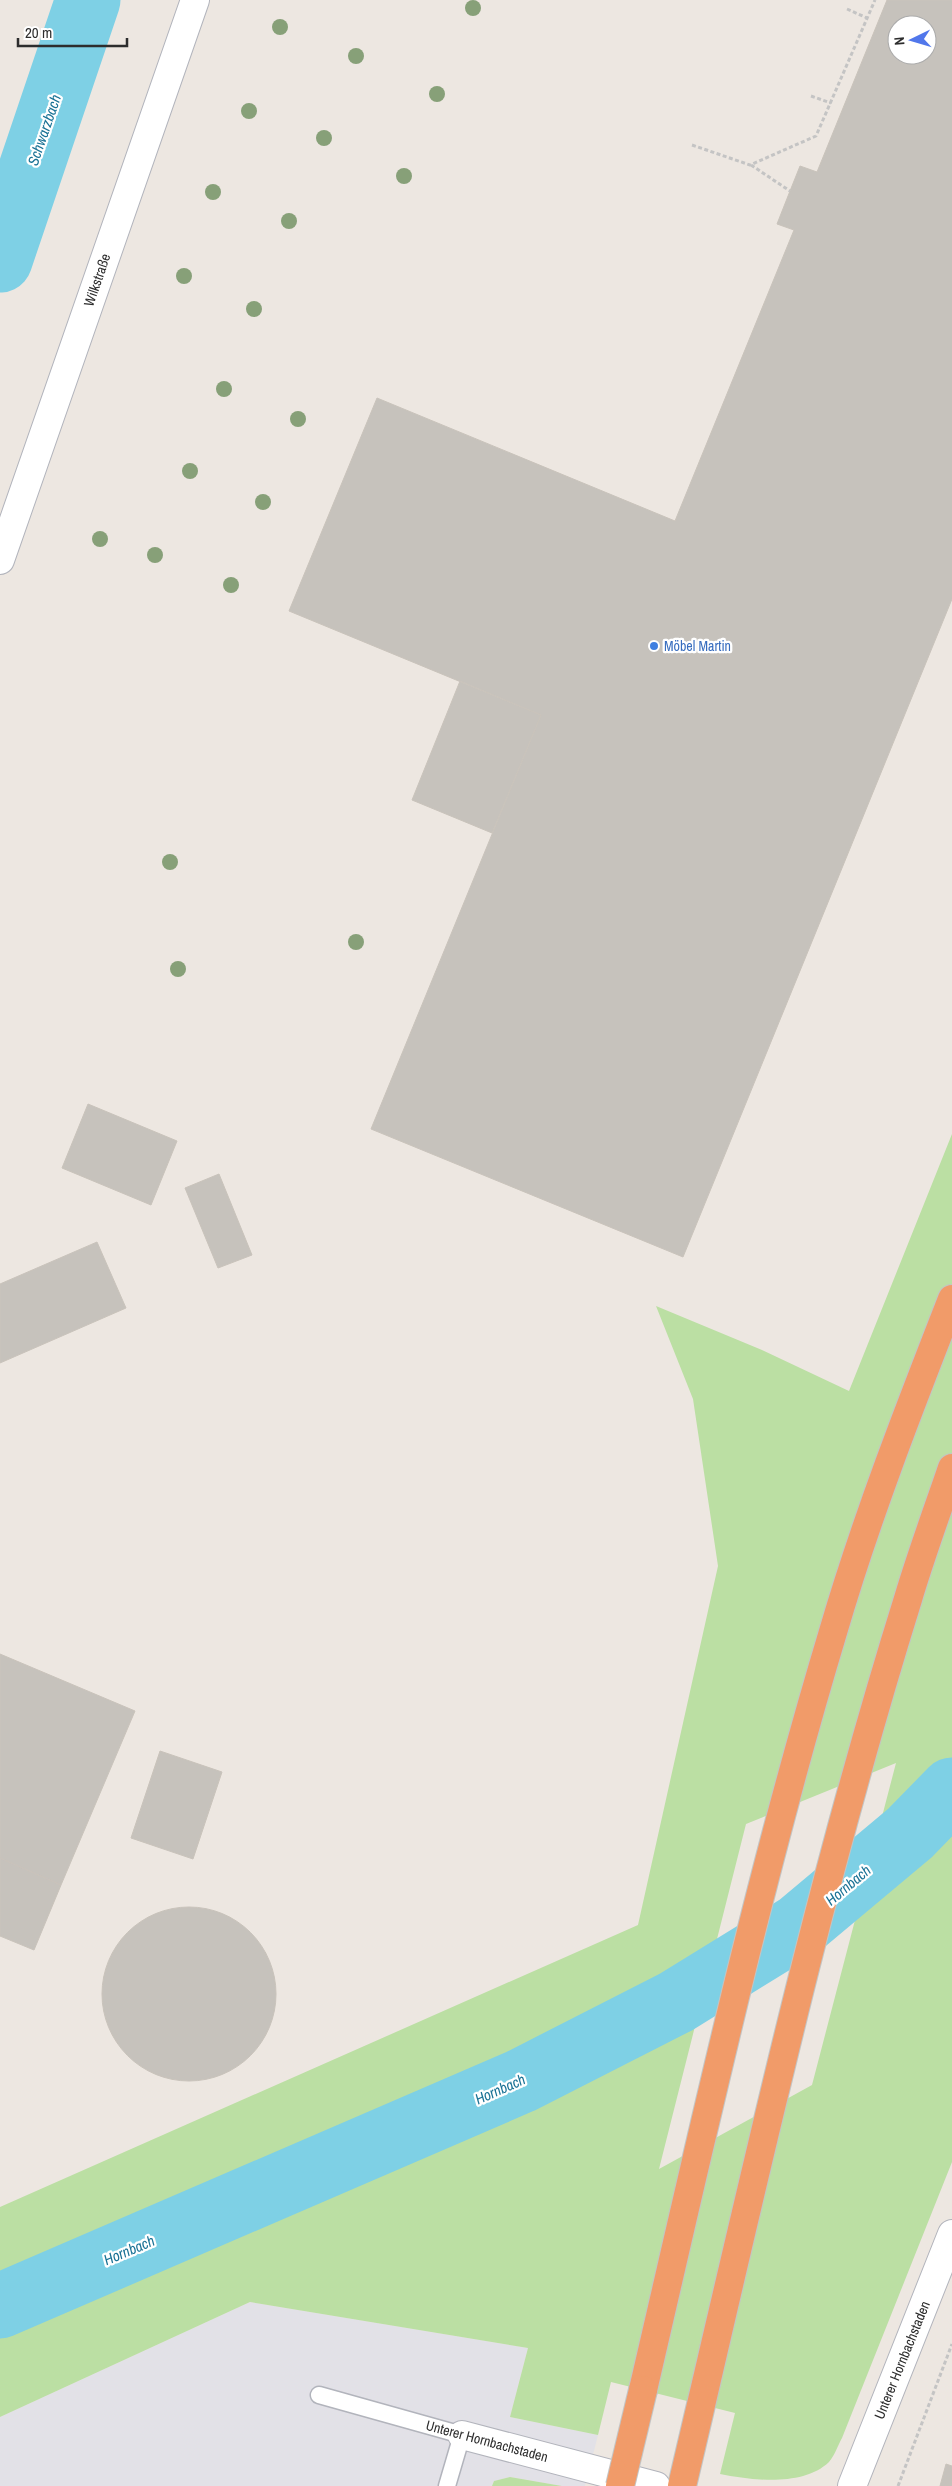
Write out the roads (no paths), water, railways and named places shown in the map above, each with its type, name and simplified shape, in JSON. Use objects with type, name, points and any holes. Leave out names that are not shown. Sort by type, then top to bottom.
[{"type":"highway","points":[[620,2486],[699,2146],[781,1811],[843,1600],[894,1449],[952,1299]]},
{"type":"highway","points":[[682,2486],[770,2109],[855,1780],[908,1598],[952,1468]]},
{"type":"street","name":"Wilkstraße","points":[[0,560],[195,0]]},
{"type":"street","name":"Unterer Hornbachstaden","points":[[852,2486],[952,2234]]},
{"type":"street","name":"Unterer Hornbachstaden","points":[[462,2435],[656,2486]]},
{"type":"lane","name":"Unterer Hornbachstaden","points":[[319,2395],[462,2435]]},
{"type":"lane","points":[[447,2486],[462,2435]]},
{"type":"waterway","name":"Schwarzbach","points":[[0,260],[88,0]]},
{"type":"waterway","name":"Hornbach","points":[[0,2306],[521,2081],[676,2002],[799,1926],[910,1833],[952,1790]]},
{"type":"place","name":"Möbel Martin","points":[[654,646]]}]
